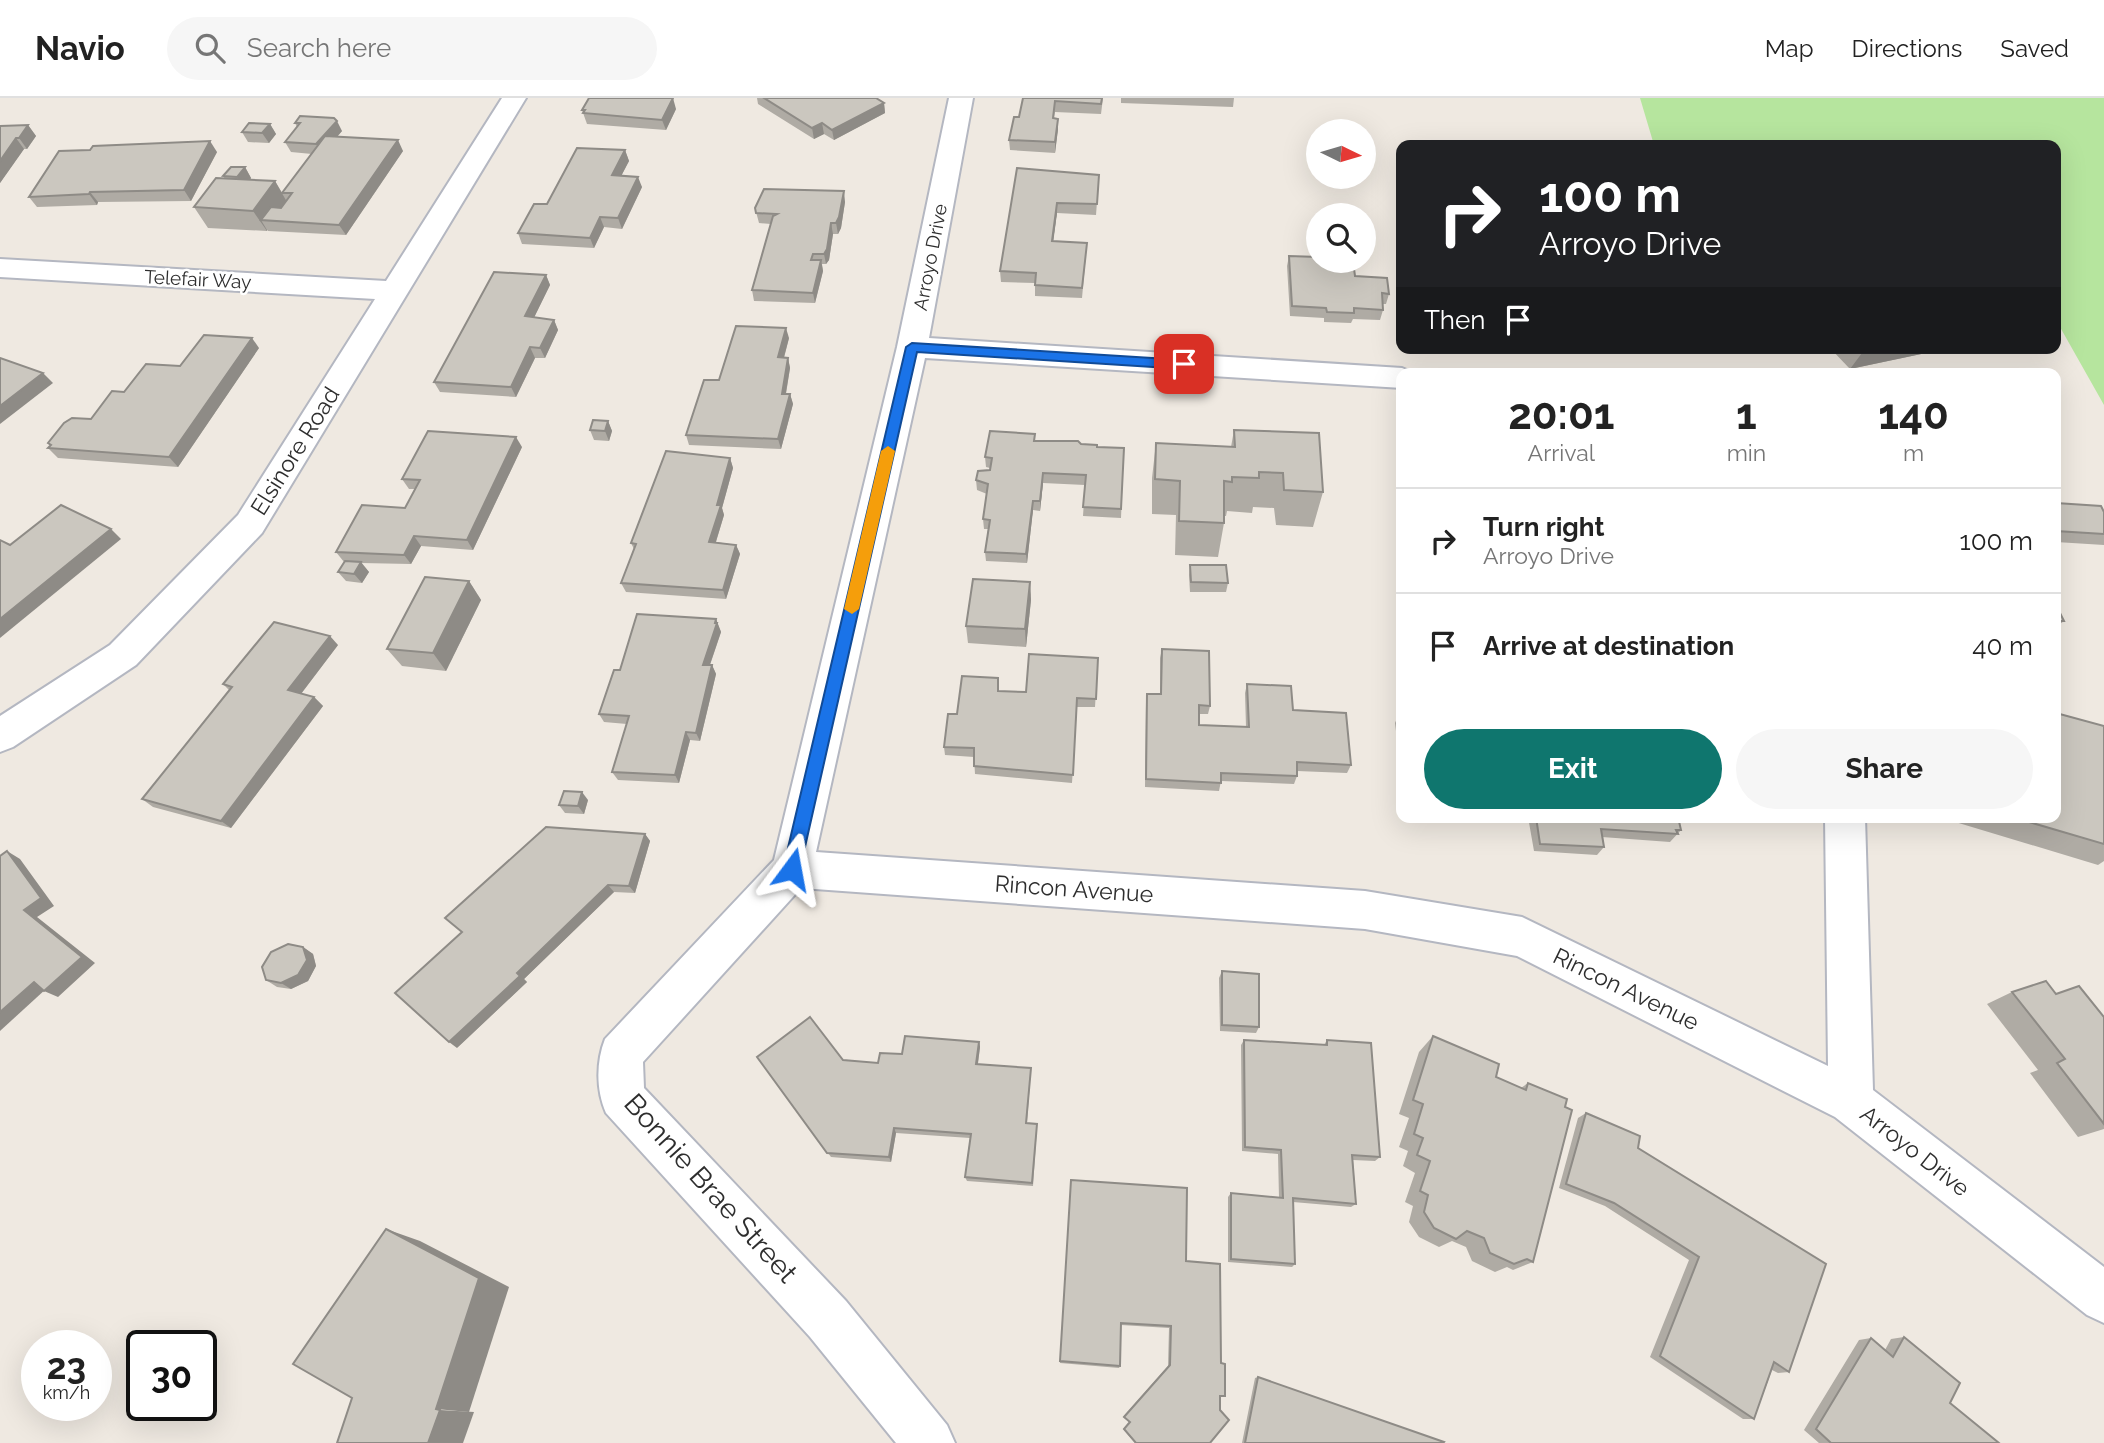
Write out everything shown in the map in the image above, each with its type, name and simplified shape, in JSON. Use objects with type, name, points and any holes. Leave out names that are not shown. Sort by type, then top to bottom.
[{"type":"street","name":"Elsinore Road","points":[[0,736],[123,655],[250,524],[514,98]]},
{"type":"street","name":"Arroyo Drive","points":[[912,347],[961,98]]},
{"type":"street","name":"Telefair Way","points":[[0,268],[396,291]]},
{"type":"street","points":[[792,869],[912,347],[1396,378]]},
{"type":"street","name":"Arroyo Drive","points":[[1845,823],[1851,1101],[2104,1298]]},
{"type":"street","name":"Rincon Avenue","points":[[792,869],[1365,911],[1522,937],[1851,1101]]},
{"type":"street","name":"Bonnie Brae Street","points":[[792,869],[621,1054],[622,1097],[828,1319],[929,1443]]},
{"type":"green space","points":[[1640,98],[2104,98],[2104,405],[2061,329],[2061,140],[1653,140]]},
{"type":"building","points":[[589,98],[673,98],[662,120],[583,113]]},
{"type":"building","points":[[764,98],[876,98],[884,103],[832,130],[822,123],[812,128]]},
{"type":"building","points":[[1023,98],[1102,98],[1101,104],[1055,101],[1053,118],[1058,119],[1055,142],[1009,140],[1014,117],[1019,117]]},
{"type":"building","points":[[300,116],[334,118],[337,121],[316,144],[285,142],[300,123],[295,123]]},
{"type":"building","points":[[249,123],[270,124],[262,133],[242,132]]},
{"type":"building","points":[[28,125],[19,138],[16,138],[0,161],[0,126]]},
{"type":"building","points":[[325,136],[398,140],[339,225],[261,220],[271,207],[281,208],[292,193],[282,193]]},
{"type":"building","points":[[210,141],[184,190],[90,192],[29,197],[59,151],[90,150],[93,146]]},
{"type":"building","points":[[577,148],[625,150],[612,175],[638,177],[618,218],[600,217],[590,238],[518,233],[534,204],[547,204]]},
{"type":"building","points":[[231,167],[245,167],[237,177],[223,176]]},
{"type":"building","points":[[1017,168],[1099,175],[1097,204],[1057,203],[1052,241],[1087,243],[1082,288],[1035,285],[1036,273],[1000,271]]},
{"type":"building","points":[[216,178],[275,181],[253,211],[194,207]]},
{"type":"building","points":[[764,189],[844,191],[839,217],[836,223],[831,223],[827,249],[824,254],[813,254],[811,260],[821,260],[813,293],[752,290],[773,216],[777,214],[756,213],[755,208]]},
{"type":"building","points":[[1289,256],[1306,257],[1306,273],[1355,273],[1355,276],[1387,278],[1389,294],[1382,293],[1383,310],[1354,308],[1354,313],[1327,312],[1326,308],[1292,306]]},
{"type":"building","points":[[494,272],[546,275],[525,316],[554,320],[540,348],[530,347],[511,387],[434,382]]},
{"type":"building","points":[[736,326],[786,328],[778,357],[788,358],[782,394],[790,394],[778,439],[686,435],[704,380],[719,380]]},
{"type":"building","points":[[204,335],[252,338],[169,457],[48,448],[51,445],[48,443],[64,423],[72,418],[91,419],[112,391],[124,392],[146,364],[180,366]]},
{"type":"building","points":[[0,358],[43,373],[0,406]]},
{"type":"building","points":[[593,420],[608,421],[605,431],[590,430]]},
{"type":"building","points":[[1234,430],[1319,433],[1323,492],[1284,490],[1283,473],[1259,472],[1259,478],[1232,477],[1232,482],[1224,481],[1224,523],[1179,521],[1180,481],[1155,479],[1156,443],[1235,447]]},
{"type":"building","points":[[428,431],[516,437],[467,540],[414,536],[404,555],[336,552],[362,505],[405,508],[420,480],[402,479]]},
{"type":"building","points":[[990,431],[1035,434],[1034,441],[1078,441],[1097,447],[1124,448],[1121,509],[1083,507],[1086,475],[1043,473],[1040,501],[1033,501],[1026,554],[985,552],[990,520],[983,519],[988,484],[976,480],[978,471],[990,470],[992,458],[985,457]]},
{"type":"building","points":[[666,451],[730,458],[717,505],[721,505],[709,542],[736,545],[723,590],[621,583],[636,544],[631,543]]},
{"type":"building","points":[[2061,503],[2101,506],[2104,512],[2104,534],[2061,531]]},
{"type":"building","points":[[61,505],[111,529],[0,619],[0,540],[10,545]]},
{"type":"building","points":[[345,561],[361,562],[354,574],[338,572]]},
{"type":"building","points":[[1190,565],[1226,565],[1228,583],[1191,582]]},
{"type":"building","points":[[425,577],[469,581],[433,653],[387,649]]},
{"type":"building","points":[[973,579],[1030,582],[1025,629],[966,626]]},
{"type":"building","points":[[637,614],[716,619],[717,623],[703,665],[712,665],[696,733],[686,732],[675,775],[612,772],[629,716],[599,714],[614,670],[620,670]]},
{"type":"building","points":[[274,622],[330,636],[288,690],[314,697],[221,821],[142,799],[232,687],[223,684]]},
{"type":"building","points":[[1162,649],[1209,651],[1210,706],[1199,705],[1199,725],[1249,727],[1247,684],[1291,686],[1293,710],[1346,713],[1351,765],[1297,762],[1297,776],[1221,773],[1221,783],[1146,779],[1147,694],[1161,694]]},
{"type":"building","points":[[1029,654],[1098,658],[1096,699],[1077,698],[1073,775],[974,766],[974,748],[944,747],[948,714],[957,714],[962,676],[998,678],[998,691],[1026,692]]},
{"type":"building","points":[[2061,714],[2104,726],[2104,844],[2032,823],[2061,823]]},
{"type":"building","points":[[564,791],[582,792],[578,806],[559,805]]},
{"type":"building","points":[[1537,823],[1679,823],[1681,830],[1676,830],[1678,834],[1601,829],[1604,847],[1540,844]]},
{"type":"building","points":[[546,827],[645,834],[629,886],[608,885],[517,973],[520,976],[449,1042],[395,993],[462,932],[445,918]]},
{"type":"building","points":[[7,851],[41,898],[24,910],[82,957],[44,991],[34,982],[0,1012],[0,856]]},
{"type":"building","points":[[288,944],[303,947],[307,960],[298,975],[281,983],[266,980],[262,967],[271,952]]},
{"type":"building","points":[[1222,971],[1259,974],[1259,1027],[1222,1025]]},
{"type":"building","points":[[2046,981],[2056,994],[2079,986],[2104,1017],[2104,1124],[2057,1063],[2065,1059],[2012,992]]},
{"type":"building","points":[[810,1017],[843,1060],[878,1063],[880,1053],[902,1054],[905,1036],[979,1042],[976,1064],[1031,1068],[1026,1123],[1037,1124],[1032,1183],[965,1177],[971,1134],[894,1128],[889,1157],[827,1153],[757,1057]]},
{"type":"building","points":[[1433,1036],[1499,1064],[1496,1077],[1526,1090],[1528,1083],[1567,1099],[1565,1107],[1572,1110],[1533,1262],[1527,1259],[1514,1264],[1490,1253],[1484,1238],[1467,1231],[1456,1239],[1434,1228],[1424,1212],[1428,1195],[1420,1191],[1430,1161],[1417,1155],[1423,1138],[1414,1134],[1423,1104],[1413,1100]]},
{"type":"building","points":[[1244,1040],[1327,1045],[1327,1040],[1371,1043],[1380,1157],[1352,1155],[1356,1204],[1293,1198],[1295,1264],[1231,1259],[1231,1193],[1283,1198],[1281,1150],[1245,1147]]},
{"type":"building","points":[[1586,1113],[1640,1136],[1638,1148],[1826,1264],[1789,1372],[1774,1362],[1754,1419],[1660,1356],[1699,1257],[1614,1203],[1566,1184]]},
{"type":"building","points":[[1071,1180],[1187,1188],[1186,1261],[1220,1264],[1221,1363],[1225,1364],[1225,1396],[1220,1396],[1220,1410],[1229,1420],[1210,1443],[1136,1443],[1124,1429],[1130,1422],[1124,1417],[1170,1365],[1171,1326],[1121,1323],[1120,1366],[1060,1361]]},
{"type":"building","points":[[386,1229],[479,1278],[436,1409],[440,1410],[428,1443],[337,1443],[352,1398],[293,1364]]},
{"type":"building","points":[[1904,1337],[1960,1383],[1950,1403],[1999,1443],[1831,1443],[1816,1429],[1871,1338],[1893,1357]]},
{"type":"building","points":[[1258,1377],[1444,1442],[1245,1443]]},
{"type":"slow traffic","points":[[852,609],[888,451]]},
{"type":"route","points":[[792,869],[912,347],[1184,364]]}]
